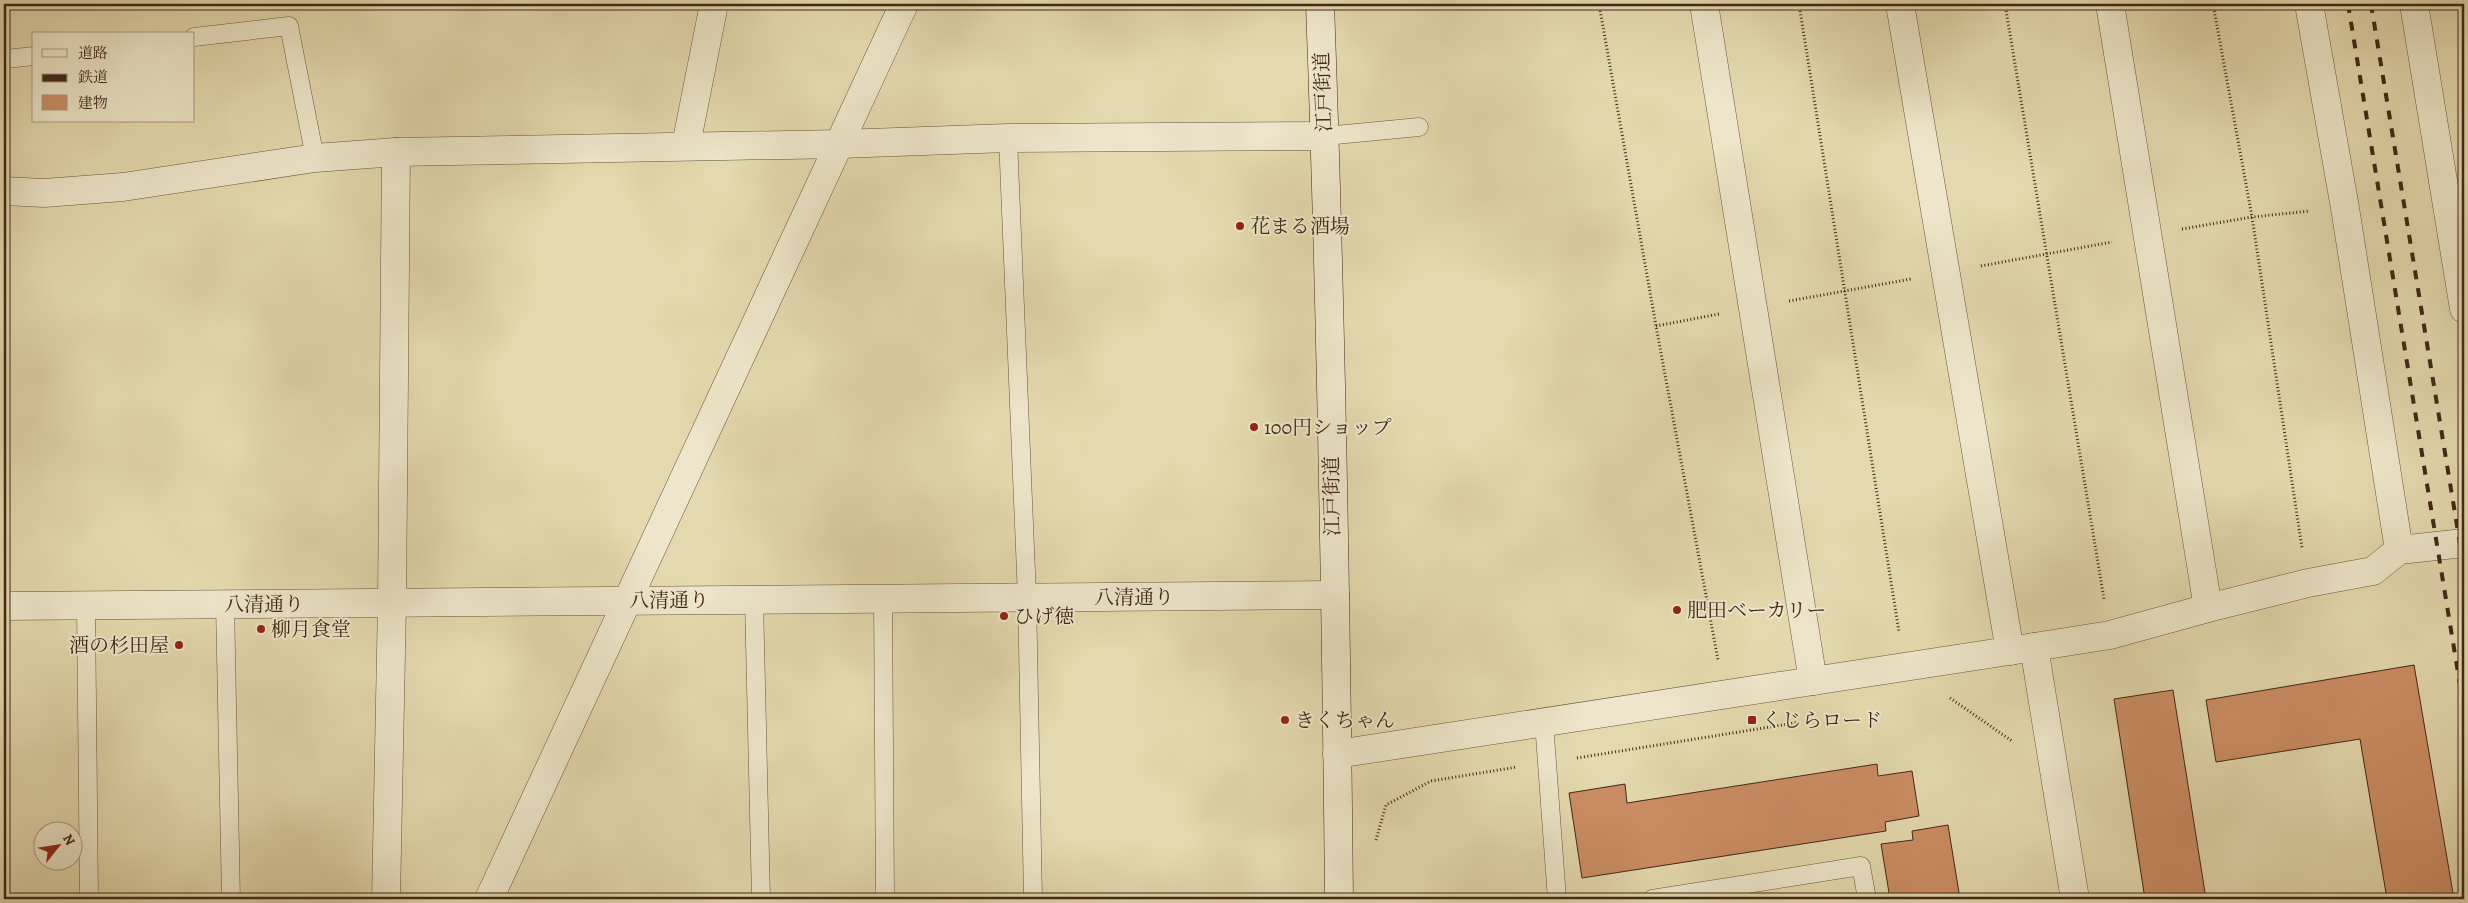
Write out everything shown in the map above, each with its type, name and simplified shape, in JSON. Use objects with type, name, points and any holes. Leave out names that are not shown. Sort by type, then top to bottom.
[{"type":"street","points":[[686,145],[714,4]]},
{"type":"street","points":[[488,899],[904,4]]},
{"type":"street","name":"江戸街道","points":[[1320,4],[1325,136],[1338,899]]},
{"type":"street","points":[[1704,4],[1812,681]]},
{"type":"street","points":[[1900,4],[1948,272],[2022,649],[2075,899]]},
{"type":"street","points":[[2110,4],[2208,608]]},
{"type":"street","points":[[2309,4],[2345,208],[2400,550]]},
{"type":"street","points":[[2414,4],[2464,309]]},
{"type":"street","points":[[4,191],[44,193],[123,187],[315,158],[396,152],[686,145],[840,144],[1008,138],[1325,136]]},
{"type":"street","points":[[386,899],[392,603],[396,152]]},
{"type":"street","points":[[1337,754],[2110,635],[2308,583],[2373,571],[2400,550],[2464,542]]},
{"type":"street","name":"八清通り","points":[[4,606],[1334,595]]},
{"type":"lane","points":[[195,37],[289,26],[315,158]]},
{"type":"lane","points":[[6,59],[32,56]]},
{"type":"lane","points":[[1325,136],[1419,128]]},
{"type":"lane","points":[[1008,138],[1027,597],[1033,899]]},
{"type":"lane","points":[[883,598],[885,899]]},
{"type":"lane","points":[[754,600],[762,899]]},
{"type":"lane","points":[[225,604],[231,899]]},
{"type":"lane","points":[[86,606],[89,899]]},
{"type":"lane","points":[[1544,722],[1557,899]]},
{"type":"lane","points":[[1652,899],[1861,866],[1867,899]]},
{"type":"path","points":[[1600,4],[1656,326],[1725,695]]},
{"type":"path","points":[[1799,4],[1905,667]]},
{"type":"path","points":[[2004,4],[2110,635]]},
{"type":"path","points":[[2213,4],[2252,217],[2308,583]]},
{"type":"path","points":[[1656,326],[2252,217],[2345,208]]},
{"type":"path","points":[[1941,699],[1951,698],[2012,740],[2014,749]]},
{"type":"path","points":[[1374,846],[1386,805],[1431,781],[1804,721]]},
{"type":"building","points":[[2414,665],[2454,899],[2387,899],[2360,739],[2216,762],[2206,700]]},
{"type":"building","points":[[2173,690],[2206,899],[2145,899],[2114,699]]},
{"type":"building","points":[[1877,764],[1878,776],[1912,771],[1919,816],[1885,822],[1886,831],[1582,878],[1569,793],[1625,784],[1627,803]]},
{"type":"building","points":[[1948,825],[1960,899],[1890,899],[1881,844],[1913,840],[1912,831]]},
{"type":"railway","points":[[2348,4],[2464,709]]},
{"type":"railway","points":[[2371,4],[2464,568]]},
{"type":"place","name":"花まる酒場","points":[[1240,226]]},
{"type":"place","name":"100円ショップ","points":[[1254,427]]},
{"type":"place","name":"肥田ベーカリー","points":[[1677,610]]},
{"type":"place","name":"ひげ徳","points":[[1004,616]]},
{"type":"place","name":"柳月食堂","points":[[261,629]]},
{"type":"place","name":"酒の杉田屋","points":[[179,645]]},
{"type":"place","name":"きくちゃん","points":[[1285,720]]},
{"type":"place","name":"くじらロード","points":[[1752,720]]}]
